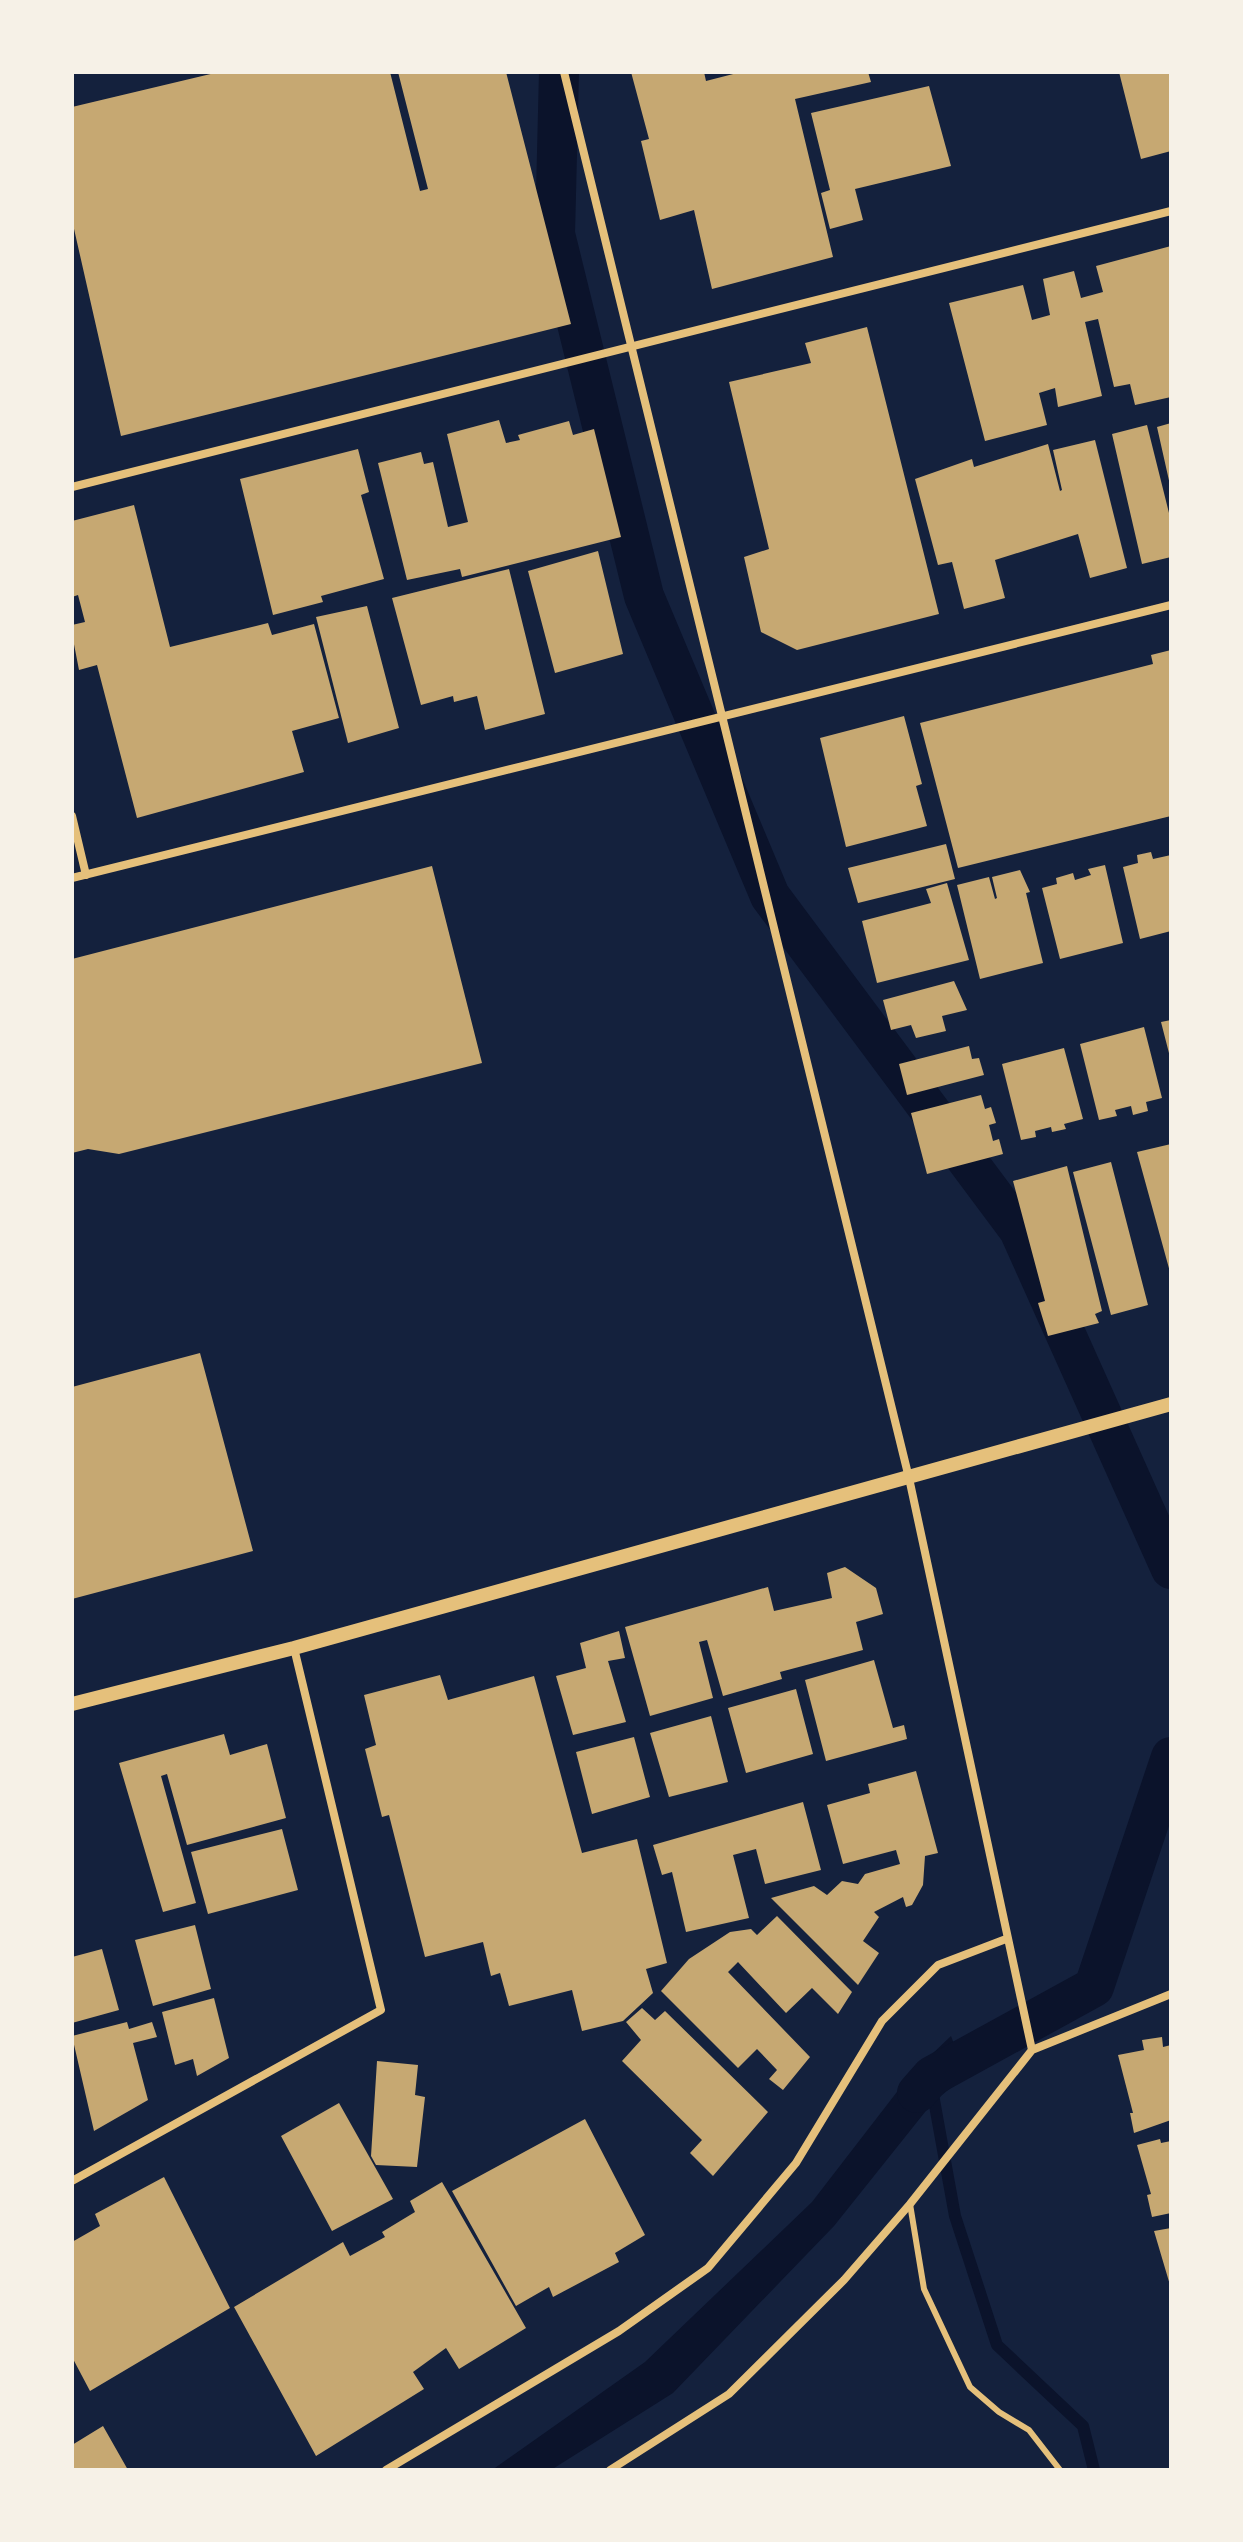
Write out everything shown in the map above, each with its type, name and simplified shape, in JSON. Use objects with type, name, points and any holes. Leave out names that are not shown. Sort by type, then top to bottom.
[{"type":"street","points":[[564,72],[634,347],[909,1478],[1032,2050]]},
{"type":"street","points":[[72,487],[1171,211]]},
{"type":"street","points":[[72,878],[1171,605]]},
{"type":"street","points":[[72,816],[86,875]]},
{"type":"street","points":[[72,1704],[294,1648],[1171,1404]]},
{"type":"street","points":[[72,2181],[381,2010],[294,1648]]},
{"type":"street","points":[[386,2470],[619,2331],[708,2268],[796,2163],[882,2021],[938,1965],[1006,1939]]},
{"type":"street","points":[[610,2470],[729,2394],[844,2280],[910,2204],[1032,2050],[1171,1994]]},
{"type":"lane","points":[[910,2204],[924,2289],[970,2387],[999,2412],[1029,2430],[1060,2470]]},
{"type":"water","points":[[951,2036],[966,2076],[933,2102],[834,2226],[673,2393],[551,2470],[492,2470],[645,2362],[812,2202],[910,2075]]},
{"type":"building","points":[[219,72],[390,72],[420,191],[428,189],[398,72],[506,72],[571,324],[121,436],[72,220],[72,107]]},
{"type":"building","points":[[631,72],[704,72],[706,81],[741,72],[868,72],[871,82],[795,99],[833,257],[712,289],[694,210],[660,220],[641,141],[649,139]]},
{"type":"building","points":[[1119,72],[1171,72],[1171,151],[1141,159]]},
{"type":"building","points":[[929,86],[951,166],[855,189],[863,220],[830,229],[821,193],[830,190],[811,113]]},
{"type":"building","points":[[1171,246],[1171,397],[1135,405],[1130,384],[1114,387],[1098,319],[1085,322],[1102,396],[1058,407],[1055,388],[1039,393],[1047,425],[985,441],[949,303],[1023,285],[1032,320],[1050,315],[1043,279],[1074,271],[1081,298],[1103,292],[1096,266]]},
{"type":"building","points":[[867,327],[939,614],[797,650],[761,632],[744,557],[769,549],[729,382],[811,363],[805,343]]},
{"type":"building","points":[[499,420],[506,443],[520,440],[518,435],[569,421],[573,435],[594,429],[621,537],[462,577],[460,569],[407,580],[378,463],[421,452],[424,464],[433,462],[448,527],[468,522],[447,434]]},
{"type":"building","points":[[1171,423],[1171,484],[1170,485],[1157,427]]},
{"type":"building","points":[[1147,425],[1171,521],[1171,557],[1142,564],[1112,434]]},
{"type":"building","points":[[1095,440],[1127,568],[1090,578],[1078,534],[995,560],[1005,598],[964,609],[952,562],[938,565],[915,479],[972,459],[974,467],[1048,444],[1060,491],[1053,450]]},
{"type":"building","points":[[358,449],[369,492],[361,495],[384,579],[321,596],[323,602],[273,615],[240,479]]},
{"type":"building","points":[[134,505],[170,647],[268,623],[272,635],[314,624],[339,718],[292,731],[304,772],[137,818],[97,665],[79,670],[72,634],[72,625],[85,622],[78,595],[72,597],[72,521]]},
{"type":"building","points":[[598,551],[623,654],[555,673],[528,571]]},
{"type":"building","points":[[509,569],[545,714],[485,730],[477,696],[454,702],[453,696],[421,705],[392,598]]},
{"type":"building","points":[[367,606],[399,728],[348,743],[316,617]]},
{"type":"building","points":[[1171,650],[1171,816],[958,868],[920,723],[1153,664],[1151,655]]},
{"type":"building","points":[[904,716],[922,784],[916,786],[927,826],[846,847],[820,738]]},
{"type":"building","points":[[946,844],[955,879],[858,903],[848,868]]},
{"type":"building","points":[[1151,852],[1153,859],[1171,855],[1171,931],[1140,939],[1123,867],[1138,863],[1137,855]]},
{"type":"building","points":[[1105,865],[1123,943],[1060,959],[1042,888],[1057,884],[1056,878],[1073,873],[1075,880],[1091,875],[1088,869]]},
{"type":"building","points":[[432,866],[482,1063],[119,1154],[88,1149],[72,1153],[72,959]]},
{"type":"building","points":[[1020,870],[1030,892],[1026,893],[1043,963],[980,979],[957,885],[989,877],[995,899],[992,877]]},
{"type":"building","points":[[947,883],[969,960],[877,983],[862,921],[931,903],[926,889]]},
{"type":"building","points":[[954,981],[967,1010],[942,1016],[946,1031],[916,1038],[911,1025],[891,1030],[883,1000]]},
{"type":"building","points":[[1171,1020],[1171,1057],[1170,1057],[1161,1022]]},
{"type":"building","points":[[1144,1027],[1162,1098],[1146,1102],[1148,1111],[1133,1115],[1131,1106],[1115,1110],[1117,1116],[1099,1120],[1080,1044]]},
{"type":"building","points":[[969,1046],[972,1059],[979,1058],[984,1075],[907,1095],[899,1064]]},
{"type":"building","points":[[1064,1048],[1083,1119],[1064,1124],[1066,1129],[1052,1132],[1051,1127],[1035,1131],[1036,1137],[1021,1140],[1002,1064]]},
{"type":"building","points":[[981,1095],[985,1109],[991,1107],[996,1123],[989,1125],[993,1141],[999,1139],[1003,1154],[927,1174],[911,1113]]},
{"type":"building","points":[[1171,1144],[1171,1272],[1170,1272],[1137,1152]]},
{"type":"building","points":[[1111,1162],[1148,1305],[1111,1315],[1073,1172]]},
{"type":"building","points":[[1067,1166],[1102,1311],[1095,1314],[1099,1323],[1048,1336],[1038,1303],[1045,1301],[1013,1181]]},
{"type":"building","points":[[200,1353],[253,1551],[72,1599],[72,1387]]},
{"type":"building","points":[[845,1567],[876,1588],[883,1614],[856,1622],[863,1650],[780,1672],[782,1679],[723,1696],[707,1640],[699,1642],[713,1698],[650,1716],[625,1627],[768,1587],[774,1611],[832,1598],[827,1573]]},
{"type":"building","points":[[619,1631],[625,1658],[608,1661],[626,1722],[573,1735],[556,1676],[586,1668],[580,1643]]},
{"type":"building","points":[[874,1660],[893,1728],[904,1725],[907,1739],[826,1761],[805,1680]]},
{"type":"building","points":[[440,1675],[448,1700],[534,1676],[582,1853],[637,1839],[667,1963],[646,1969],[653,1993],[623,2021],[582,2031],[572,1990],[509,2006],[500,1973],[491,1976],[483,1942],[425,1957],[389,1815],[382,1817],[365,1749],[376,1745],[364,1695]]},
{"type":"building","points":[[796,1689],[813,1754],[746,1773],[728,1708]]},
{"type":"building","points":[[711,1716],[728,1782],[669,1797],[650,1733]]},
{"type":"building","points":[[224,1734],[230,1755],[267,1744],[286,1818],[187,1845],[167,1774],[161,1776],[196,1903],[163,1912],[119,1763]]},
{"type":"building","points":[[634,1737],[650,1797],[592,1814],[576,1752]]},
{"type":"building","points":[[916,1771],[938,1853],[925,1856],[923,1885],[912,1905],[906,1907],[903,1897],[874,1912],[879,1917],[863,1941],[879,1953],[858,1985],[771,1898],[814,1886],[827,1895],[842,1881],[858,1884],[865,1874],[900,1864],[896,1850],[843,1864],[827,1805],[870,1793],[868,1784]]},
{"type":"building","points":[[803,1802],[821,1870],[765,1884],[756,1849],[733,1855],[749,1918],[686,1932],[672,1872],[662,1875],[653,1845]]},
{"type":"building","points":[[282,1829],[298,1890],[208,1914],[191,1852]]},
{"type":"building","points":[[777,1916],[852,1992],[838,2014],[812,1988],[786,2013],[738,1962],[728,1972],[810,2057],[783,2090],[769,2079],[777,2070],[757,2049],[738,2068],[661,1991],[689,1959],[730,1932],[751,1929],[757,1935]]},
{"type":"building","points":[[195,1925],[211,1989],[153,2006],[135,1940]]},
{"type":"building","points":[[102,1949],[119,2010],[72,2023],[72,1957]]},
{"type":"building","points":[[214,1998],[229,2058],[197,2076],[193,2059],[175,2065],[162,2012]]},
{"type":"building","points":[[642,2008],[655,2020],[665,2011],[768,2112],[713,2176],[690,2153],[702,2140],[622,2061],[641,2040],[626,2022]]},
{"type":"building","points":[[127,2022],[129,2029],[152,2022],[157,2037],[133,2043],[148,2100],[94,2131],[72,2036]]},
{"type":"building","points":[[1162,2037],[1163,2047],[1171,2045],[1171,2120],[1134,2133],[1130,2113],[1133,2113],[1118,2055],[1144,2050],[1142,2040]]},
{"type":"building","points":[[377,2061],[418,2065],[415,2095],[425,2097],[417,2167],[376,2165],[371,2156]]},
{"type":"building","points":[[339,2103],[393,2199],[332,2231],[281,2136]]},
{"type":"building","points":[[585,2119],[645,2235],[615,2253],[619,2262],[553,2297],[549,2287],[516,2306],[452,2191]]},
{"type":"building","points":[[1160,2139],[1161,2143],[1171,2141],[1171,2213],[1152,2217],[1147,2195],[1151,2194],[1137,2145]]},
{"type":"building","points":[[164,2177],[230,2308],[90,2391],[72,2357],[72,2242],[100,2226],[95,2214]]},
{"type":"building","points":[[442,2182],[526,2328],[459,2369],[446,2348],[413,2372],[424,2389],[316,2456],[234,2307],[343,2242],[350,2256],[385,2237],[382,2232],[415,2212],[410,2201]]},
{"type":"building","points":[[1171,2228],[1171,2285],[1170,2285],[1154,2231]]},
{"type":"building","points":[[103,2426],[128,2470],[72,2470],[72,2445]]},
{"type":"waterway","points":[[559,72],[555,234],[644,596],[770,896],[1019,1230],[1171,1569]]},
{"type":"waterway","points":[[917,2093],[932,2076],[1094,1987],[1171,1757]]},
{"type":"waterway","points":[[932,2089],[955,2216],[997,2345],[1083,2426],[1094,2470]]}]
